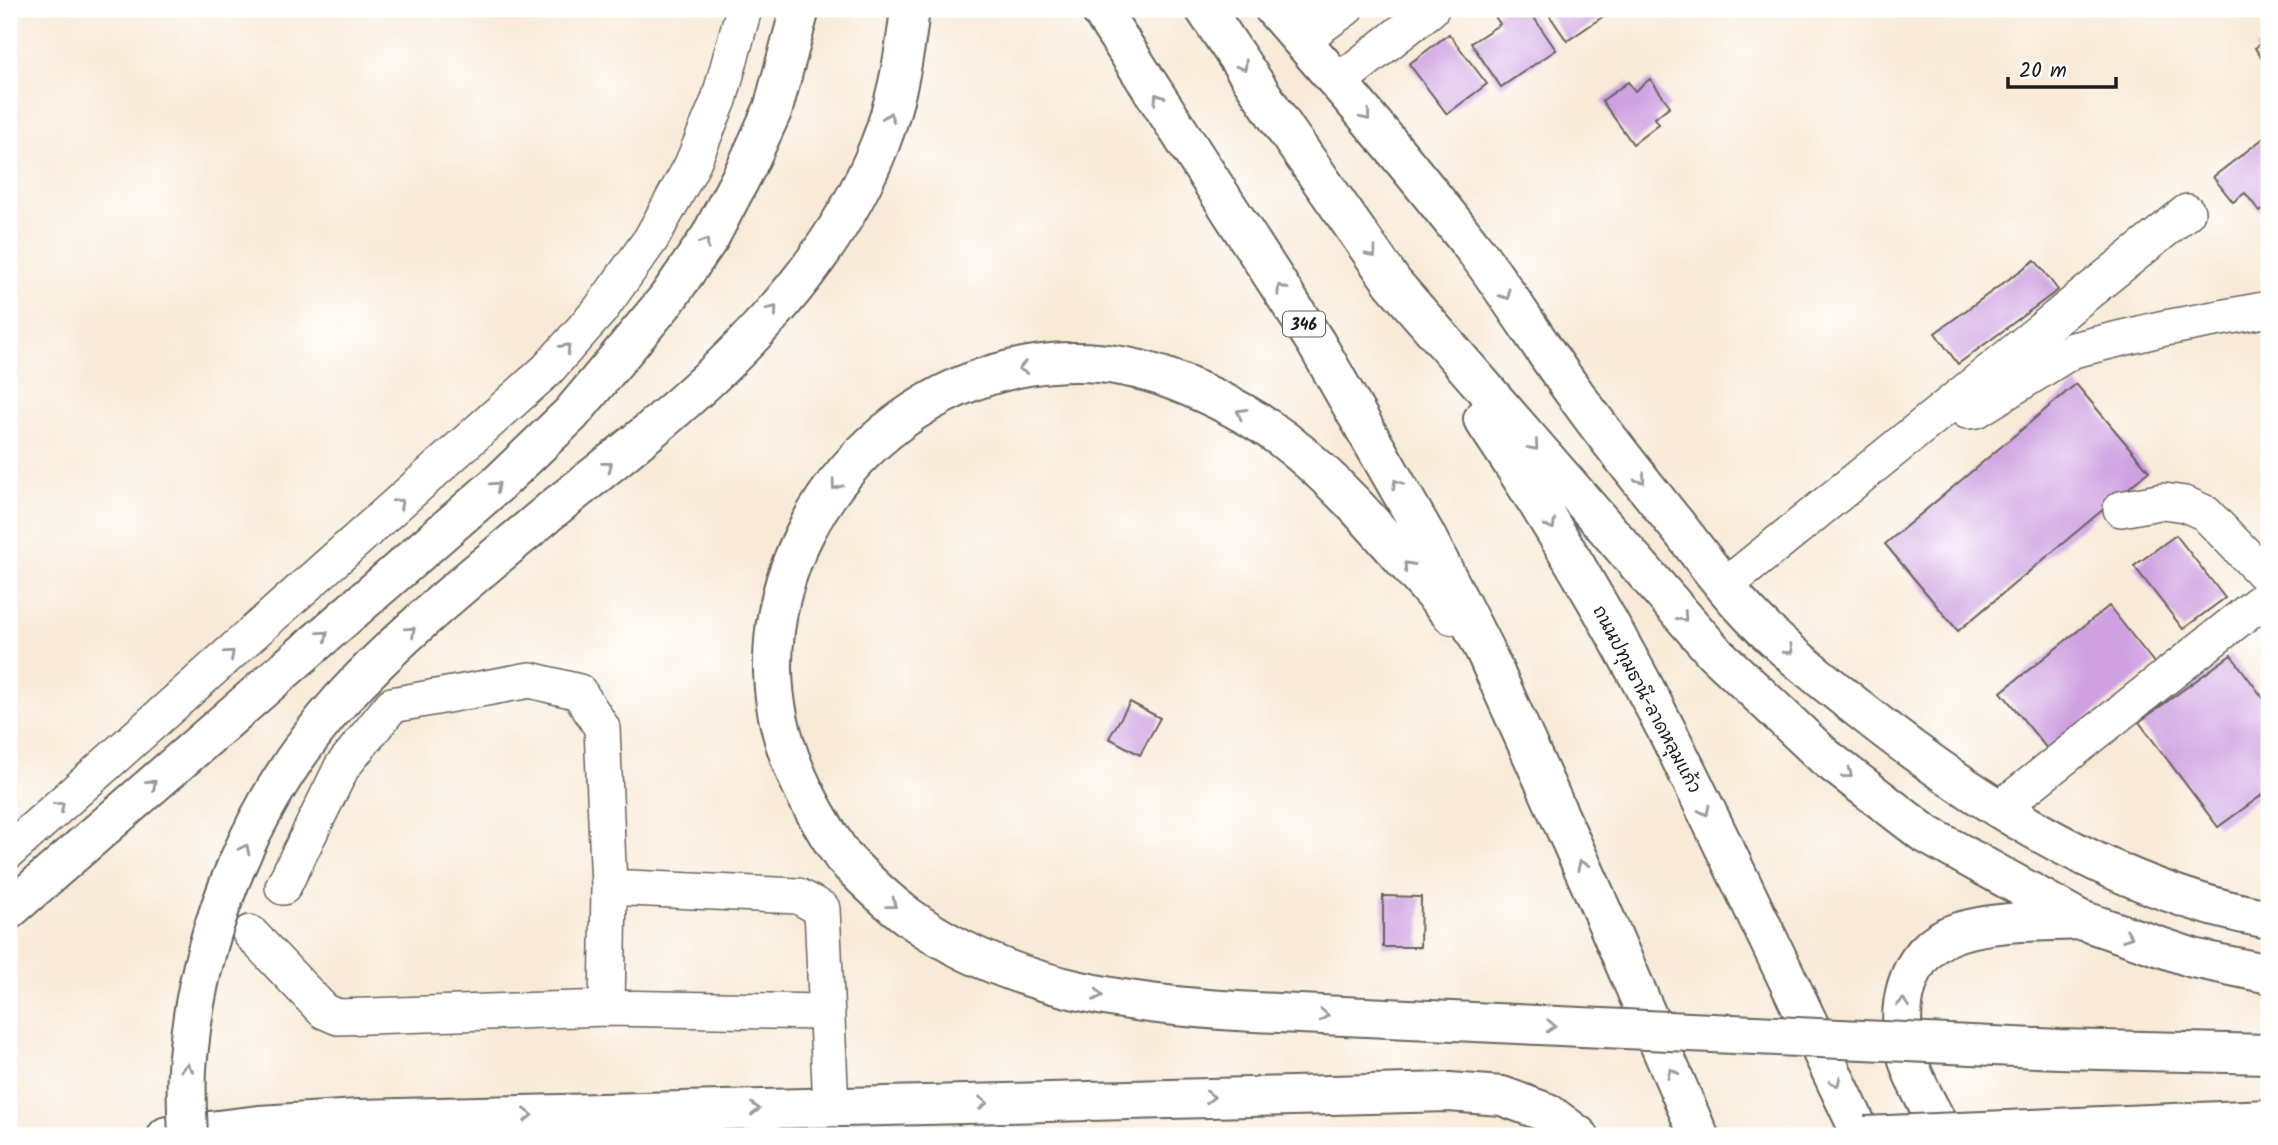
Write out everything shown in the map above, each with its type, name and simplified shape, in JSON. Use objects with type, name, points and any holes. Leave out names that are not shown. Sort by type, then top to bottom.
[{"type":"main road","points":[[9,910],[499,483],[571,414],[667,299],[710,237],[747,166],[772,109],[800,9]]},
{"type":"main road","points":[[188,1136],[188,1056],[202,974],[238,862],[271,798],[315,733],[367,672],[438,606],[691,398],[756,330],[826,244],[856,195],[880,144],[897,91],[910,9]]},
{"type":"main road","name":"346","points":[[1100,9],[1316,343],[1426,536],[1486,653]]},
{"type":"main road","points":[[1205,9],[1393,283],[1714,652],[1825,757],[1924,833],[2081,920],[2193,958],[2269,974]]},
{"type":"main road","points":[[1273,9],[1338,82],[1479,256],[1574,393],[1740,604],[1820,678],[1903,745],[1998,810],[2106,865],[2172,894],[2245,915],[2269,919]]},
{"type":"main road","name":"ถนนปทุมธานี-ลาดหลุมแก้ว","points":[[1393,283],[1529,487],[1607,621],[1668,733],[1863,1136]]},
{"type":"main road","points":[[1699,1136],[1592,888],[1486,653],[1338,488],[1282,439],[1223,403],[1171,380],[1098,363],[1049,364],[1020,368],[963,383],[904,416],[854,461],[815,516],[800,546],[780,605],[774,639],[773,672],[777,711],[785,747],[815,816],[842,857],[878,893],[910,918],[967,952],[1030,979],[1156,1005],[1255,1012],[2045,1048],[2269,1054]]},
{"type":"main road","points":[[1944,1136],[1909,1064],[1902,1032],[1904,990],[1912,971],[1931,947],[1955,932],[1988,926],[2081,920]]},
{"type":"main road","points":[[167,1136],[260,1125],[359,1119],[1449,1091],[1502,1097],[1548,1113],[1579,1136]]},
{"type":"main road","points":[[1863,1136],[2269,1119]]},
{"type":"street","points":[[9,851],[537,379],[600,310],[651,239],[691,167],[719,100],[744,9]]},
{"type":"street","points":[[1301,40],[1345,9]]},
{"type":"street","points":[[1338,82],[1431,9]]},
{"type":"street","points":[[1726,586],[2187,212]]},
{"type":"street","points":[[1936,415],[1977,410],[2073,350],[2160,329],[2269,309]]},
{"type":"street","points":[[2121,509],[2164,501],[2185,504],[2205,513],[2269,579]]},
{"type":"street","points":[[1998,810],[2269,595]]},
{"type":"street","points":[[283,887],[342,767],[392,705],[530,680],[579,692],[602,727],[608,887],[607,1008]]},
{"type":"street","points":[[608,887],[798,895],[822,909],[831,1107]]},
{"type":"street","points":[[250,933],[324,1011],[338,1017],[607,1008],[827,1012]]},
{"type":"building","points":[[1503,9],[1528,9],[1556,50],[1501,87],[1471,43],[1500,24],[1494,15]]},
{"type":"building","points":[[1545,9],[1614,9],[1567,41]]},
{"type":"building","points":[[1449,34],[1487,84],[1447,114],[1409,64]]},
{"type":"building","points":[[2269,37],[2269,69],[2255,48]]},
{"type":"building","points":[[1650,79],[1670,106],[1655,118],[1659,124],[1633,144],[1602,101],[1628,82],[1635,91]]},
{"type":"building","points":[[2269,134],[2269,206],[2260,212],[2245,193],[2233,202],[2213,177]]},
{"type":"building","points":[[2035,260],[2058,290],[1958,364],[1935,333]]},
{"type":"building","points":[[2076,384],[2149,471],[1958,631],[1885,544]]},
{"type":"building","points":[[2176,535],[2225,598],[2183,629],[2134,566]]},
{"type":"building","points":[[2109,606],[2155,664],[2048,750],[2001,692]]},
{"type":"building","points":[[2231,655],[2269,706],[2269,790],[2218,827],[2139,722]]},
{"type":"building","points":[[1130,702],[1160,718],[1140,755],[1109,738]]},
{"type":"building","points":[[1383,896],[1421,897],[1420,947],[1383,947]]}]
